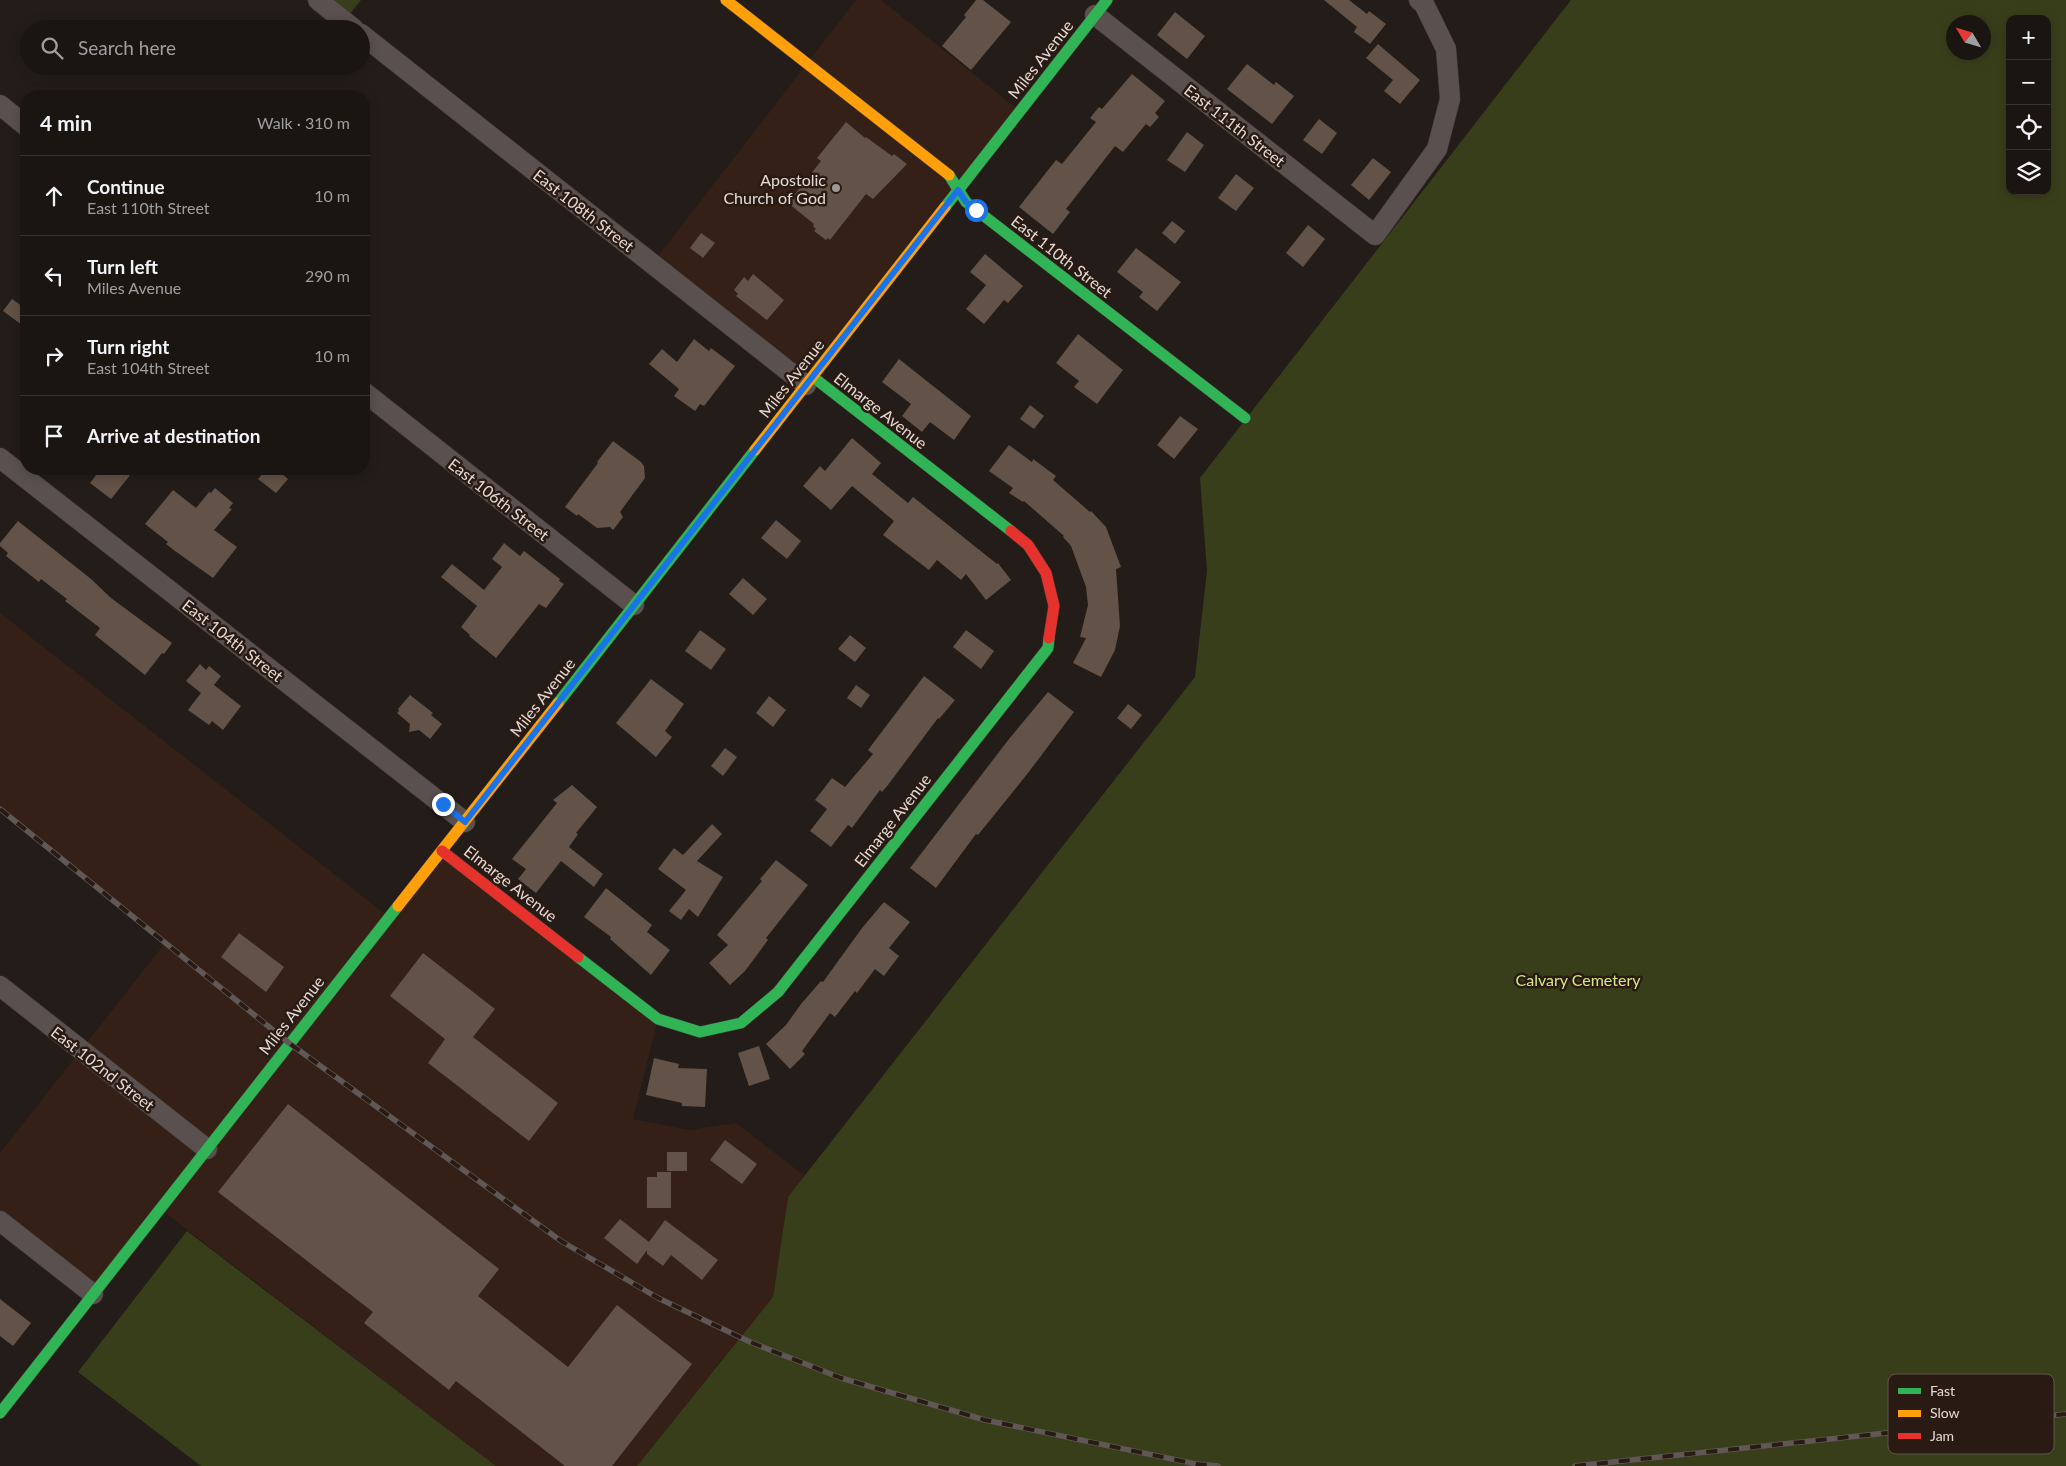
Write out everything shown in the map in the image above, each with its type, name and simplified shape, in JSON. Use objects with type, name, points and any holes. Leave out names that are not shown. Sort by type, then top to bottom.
[{"type":"street","points":[[318,0],[343,20]]},
{"type":"street","name":"East 110th Street","points":[[726,0],[945,172],[966,202],[1245,418]]},
{"type":"street","name":"East 111th Street","points":[[1101,8],[1375,235],[1437,149],[1450,99],[1446,49],[1424,4],[1419,0]]},
{"type":"street","name":"Miles Avenue","points":[[0,1413],[1101,8]]},
{"type":"street","name":"East 108th Street","points":[[370,41],[809,381]]},
{"type":"street","points":[[0,105],[20,121]]},
{"type":"street","name":"Elmarge Avenue","points":[[442,851],[658,1019],[700,1032],[741,1024],[778,992],[1048,648],[1054,606],[1046,573],[1028,545],[809,381]]},
{"type":"street","name":"East 106th Street","points":[[370,397],[634,606]]},
{"type":"street","name":"East 104th Street","points":[[0,458],[20,474]]},
{"type":"street","name":"East 104th Street","points":[[22,475],[465,822]]},
{"type":"street","name":"East 102nd Street","points":[[0,986],[206,1149]]},
{"type":"street","points":[[0,1221],[93,1294]]},
{"type":"shaded area","points":[[856,0],[881,0],[1020,111],[806,385],[652,264]]},
{"type":"shaded area","points":[[0,613],[389,917],[442,851],[658,1019],[633,1119],[689,1130],[736,1123],[805,1176],[788,1197],[773,1297],[637,1466],[496,1466],[160,1209],[93,1294],[0,1221],[0,1153],[165,943],[0,809]]},
{"type":"green space","points":[[318,0],[361,0],[345,20]]},
{"type":"green space","name":"Calvary Cemetery","points":[[1571,0],[2066,0],[2066,1466],[637,1466],[773,1297],[788,1197],[1195,677],[1207,571],[1200,478]]},
{"type":"green space","points":[[187,1231],[496,1466],[201,1466],[78,1372]]},
{"type":"building","points":[[976,0],[983,0],[1011,22],[971,70],[942,46],[966,17],[964,15]]},
{"type":"building","points":[[1324,0],[1349,0],[1367,14],[1369,11],[1386,24],[1370,44],[1354,32],[1357,27]]},
{"type":"building","points":[[1175,12],[1205,36],[1187,59],[1157,35]]},
{"type":"building","points":[[1378,44],[1420,80],[1400,104],[1384,91],[1393,80],[1366,58]]},
{"type":"building","points":[[1247,64],[1274,85],[1276,82],[1294,96],[1272,124],[1227,89]]},
{"type":"building","points":[[1132,74],[1165,101],[1155,113],[1159,117],[1150,127],[1146,124],[1123,152],[1115,146],[1066,209],[1070,212],[1053,234],[1019,207],[1056,160],[1062,164],[1096,122],[1090,118],[1099,107],[1102,109]]},
{"type":"building","points":[[1319,119],[1337,133],[1322,154],[1303,140]]},
{"type":"building","points":[[846,122],[865,138],[892,156],[894,154],[907,164],[873,199],[866,194],[830,240],[828,238],[826,240],[814,231],[816,229],[813,226],[814,224],[788,203],[821,161],[817,158]]},
{"type":"building","points":[[1187,132],[1204,145],[1185,172],[1167,160]]},
{"type":"building","points":[[1373,158],[1391,172],[1369,200],[1351,185]]},
{"type":"building","points":[[1236,174],[1254,188],[1236,211],[1218,198]]},
{"type":"building","points":[[1172,221],[1185,231],[1175,244],[1162,233]]},
{"type":"building","points":[[1308,225],[1325,239],[1303,267],[1286,253]]},
{"type":"building","points":[[701,233],[715,243],[703,258],[690,248]]},
{"type":"building","points":[[1136,248],[1181,282],[1157,311],[1139,297],[1143,292],[1117,272]]},
{"type":"building","points":[[985,254],[1023,286],[1008,303],[1004,300],[984,324],[966,309],[986,285],[970,272]]},
{"type":"building","points":[[753,274],[784,300],[767,320],[736,296],[738,294],[734,290],[744,277],[748,281]]},
{"type":"building","points":[[12,299],[20,305],[20,324],[3,311]]},
{"type":"building","points":[[1078,334],[1123,370],[1097,404],[1074,387],[1079,381],[1056,363]]},
{"type":"building","points":[[694,339],[709,351],[711,348],[735,366],[704,406],[700,404],[695,411],[674,396],[679,389],[649,364],[662,349],[677,362]]},
{"type":"building","points":[[899,359],[971,416],[954,440],[930,422],[922,432],[902,416],[911,404],[882,382]]},
{"type":"building","points":[[1030,405],[1044,416],[1034,429],[1020,419]]},
{"type":"building","points":[[1180,416],[1198,429],[1174,459],[1157,445]]},
{"type":"building","points":[[852,438],[881,463],[872,474],[908,503],[913,497],[998,563],[1011,580],[986,600],[966,574],[961,580],[937,560],[929,570],[883,535],[894,521],[852,486],[831,510],[803,486],[820,466],[825,471]]},
{"type":"building","points":[[613,441],[641,462],[644,466],[645,478],[620,512],[623,517],[613,530],[610,527],[597,528],[565,507]]},
{"type":"building","points":[[1009,445],[1032,462],[1033,459],[1056,476],[1053,480],[1091,511],[1106,527],[1121,567],[1116,569],[1120,626],[1115,650],[1101,677],[1073,663],[1086,638],[1080,637],[1088,605],[1086,587],[1071,546],[1064,536],[1024,501],[1009,493],[1013,488],[989,471]]},
{"type":"building","points":[[96,475],[130,475],[111,499],[90,483]]},
{"type":"building","points":[[262,475],[283,475],[288,479],[276,493],[258,479]]},
{"type":"building","points":[[215,488],[233,503],[229,508],[232,509],[214,530],[237,547],[213,578],[166,544],[168,542],[145,524],[173,490],[196,508],[209,492],[211,493]]},
{"type":"building","points":[[776,520],[801,541],[787,559],[761,538]]},
{"type":"building","points":[[18,521],[91,579],[111,598],[172,643],[145,675],[95,635],[100,628],[65,601],[67,599],[41,579],[39,582],[6,556],[8,553],[0,546],[0,543]]},
{"type":"building","points":[[504,543],[520,556],[524,551],[564,584],[546,608],[539,604],[496,658],[461,627],[477,606],[441,577],[452,564],[484,590],[502,567],[492,559]]},
{"type":"building","points":[[743,578],[767,599],[753,615],[729,594]]},
{"type":"building","points":[[700,630],[726,649],[711,670],[685,651]]},
{"type":"building","points":[[966,630],[994,651],[981,669],[953,647]]},
{"type":"building","points":[[850,635],[866,648],[855,662],[838,649]]},
{"type":"building","points":[[200,664],[206,670],[209,666],[221,676],[214,685],[241,706],[223,730],[212,721],[209,725],[188,710],[201,693],[186,681]]},
{"type":"building","points":[[924,676],[955,700],[938,718],[888,785],[882,792],[880,790],[852,828],[848,825],[831,847],[810,831],[827,809],[815,800],[832,778],[845,787],[873,754],[868,750]]},
{"type":"building","points":[[651,679],[684,704],[665,731],[672,737],[656,757],[616,723]]},
{"type":"building","points":[[856,685],[870,695],[861,708],[847,698]]},
{"type":"building","points":[[1048,692],[1074,712],[1028,773],[978,835],[976,834],[936,888],[910,868],[1009,739]]},
{"type":"building","points":[[410,695],[433,713],[431,715],[442,724],[430,739],[419,730],[409,732],[410,724],[397,713],[398,709]]},
{"type":"building","points":[[769,696],[786,710],[773,727],[756,713]]},
{"type":"building","points":[[1128,704],[1142,715],[1131,729],[1117,718]]},
{"type":"building","points":[[725,748],[737,757],[723,776],[711,766]]},
{"type":"building","points":[[572,785],[597,807],[576,833],[578,834],[569,847],[603,874],[594,887],[561,861],[536,893],[518,879],[526,869],[512,859],[557,803],[553,800]]},
{"type":"building","points":[[712,824],[722,834],[697,861],[723,877],[698,917],[689,909],[681,920],[669,911],[686,890],[658,869],[674,848],[683,855]]},
{"type":"building","points":[[776,860],[808,885],[766,938],[768,940],[745,971],[730,985],[709,963],[728,945],[717,935],[762,881],[760,879]]},
{"type":"building","points":[[606,888],[652,925],[647,932],[670,950],[651,975],[610,939],[611,937],[584,917]]},
{"type":"building","points":[[884,902],[910,922],[889,948],[899,956],[884,976],[875,969],[857,993],[855,991],[835,1017],[830,1013],[802,1051],[805,1054],[790,1069],[766,1044],[786,1025],[821,981],[823,982],[862,928]]},
{"type":"building","points":[[239,933],[284,967],[266,992],[221,957]]},
{"type":"building","points":[[423,953],[495,1009],[473,1037],[558,1103],[529,1141],[428,1063],[445,1039],[390,996]]},
{"type":"building","points":[[759,1046],[770,1079],[749,1086],[738,1053]]},
{"type":"building","points":[[654,1058],[679,1064],[678,1068],[707,1069],[705,1107],[682,1106],[682,1103],[646,1095]]},
{"type":"building","points":[[288,1104],[499,1269],[478,1296],[568,1367],[617,1305],[692,1364],[612,1466],[565,1466],[456,1381],[449,1390],[364,1323],[373,1312],[218,1192]]},
{"type":"building","points":[[725,1140],[757,1164],[742,1184],[710,1160]]},
{"type":"building","points":[[667,1152],[687,1152],[687,1171],[667,1171]]},
{"type":"building","points":[[657,1172],[671,1172],[671,1208],[647,1208],[647,1177],[657,1177]]},
{"type":"building","points":[[620,1219],[649,1242],[665,1220],[718,1260],[702,1280],[671,1255],[663,1266],[647,1254],[647,1250],[637,1264],[604,1238]]},
{"type":"building","points":[[0,1299],[31,1323],[13,1346],[0,1336]]},
{"type":"railway","points":[[0,809],[289,1043],[561,1241],[658,1298],[750,1342],[841,1378],[985,1420],[1196,1464],[1218,1466]]},
{"type":"railway","points":[[2054,1415],[2066,1414]]},
{"type":"railway","points":[[1575,1466],[1888,1433]]},
{"type":"traffic: fast","points":[[945,207],[1107,0]]},
{"type":"traffic: fast","points":[[949,175],[966,202],[1245,418]]},
{"type":"traffic: fast","points":[[813,377],[1011,531]]},
{"type":"traffic: fast","points":[[558,703],[755,450]]},
{"type":"traffic: fast","points":[[578,957],[658,1019],[700,1032],[741,1023],[778,992],[1048,648],[1049,638]]},
{"type":"traffic: fast","points":[[0,1413],[398,906]]},
{"type":"traffic: slow","points":[[726,0],[949,175]]},
{"type":"traffic: slow","points":[[755,450],[945,207]]},
{"type":"traffic: slow","points":[[398,906],[558,703]]},
{"type":"traffic: jam","points":[[1011,531],[1028,545],[1046,573],[1054,606],[1049,638]]},
{"type":"traffic: jam","points":[[442,851],[578,957]]},
{"type":"place","name":"Apostolic Church of God","points":[[836,188]]},
{"type":"route","points":[[443,804],[465,822],[958,190],[966,202],[976,210]]}]
